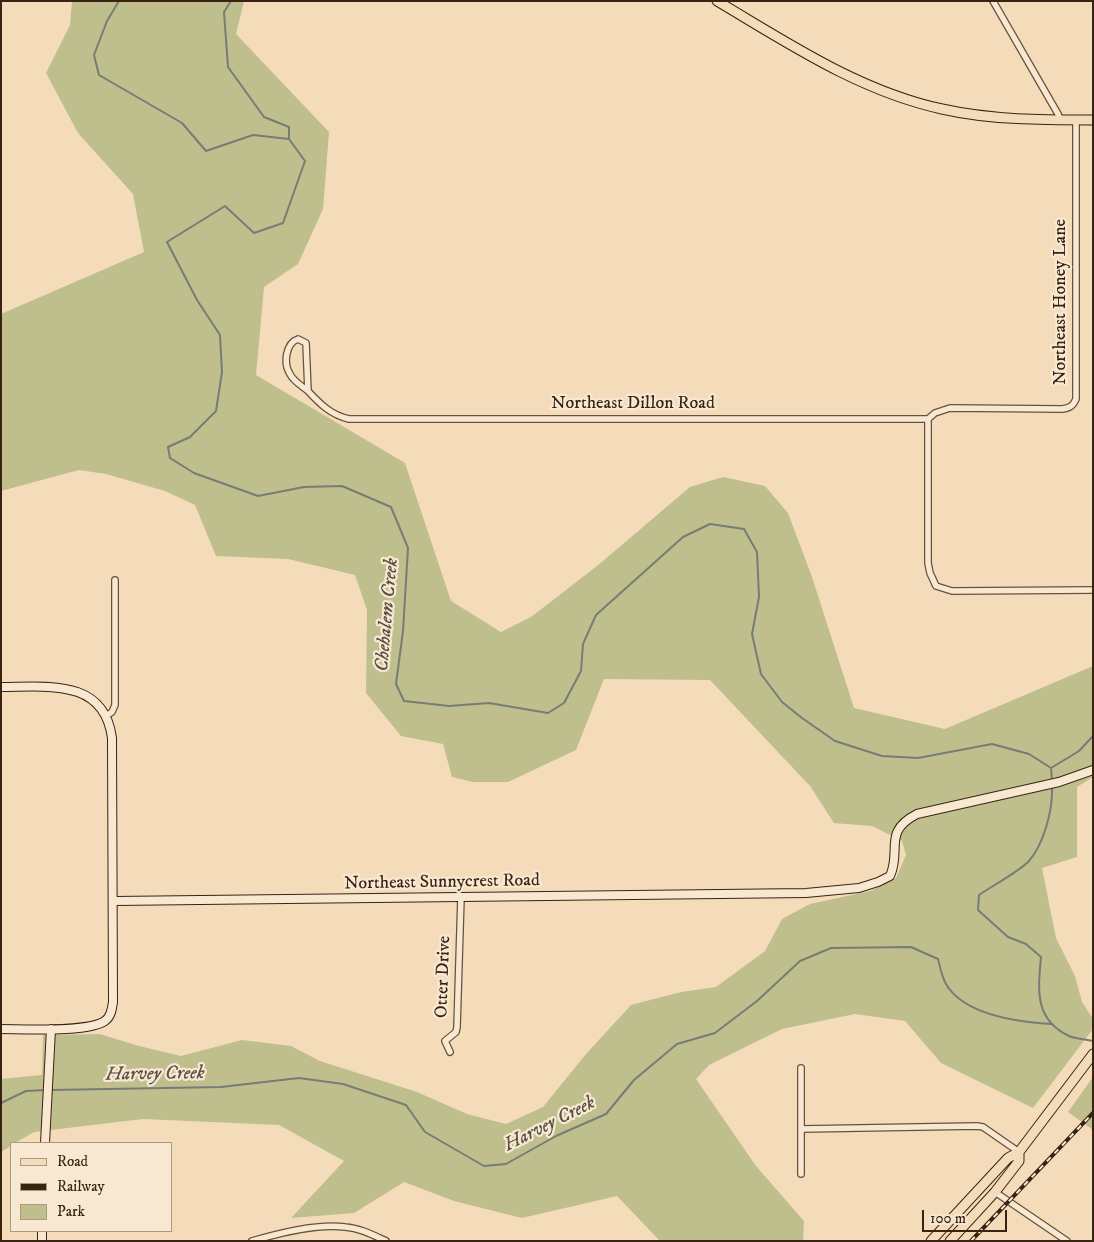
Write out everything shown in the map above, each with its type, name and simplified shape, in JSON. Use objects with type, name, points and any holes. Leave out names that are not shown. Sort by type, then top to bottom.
[{"type":"main road","points":[[717,1],[823,63],[862,83],[897,97],[941,109],[971,114],[1014,119],[1093,120]]},
{"type":"main road","points":[[931,1241],[1008,1158],[1019,1152],[1093,1054]]},
{"type":"main road","points":[[950,1241],[995,1192],[1019,1161],[1019,1152]]},
{"type":"street","points":[[993,1],[1060,119]]},
{"type":"street","name":"Northeast Honey Lane","points":[[928,420],[935,413],[950,408],[1062,409],[1069,408],[1074,404],[1076,399],[1076,120]]},
{"type":"street","points":[[298,338],[306,343],[308,391],[290,376],[286,365],[288,348],[292,341],[298,338]]},
{"type":"street","name":"Northeast Dillon Road","points":[[308,391],[323,406],[339,417],[369,419],[928,420]]},
{"type":"street","points":[[928,420],[928,563],[936,586],[952,591],[1093,590]]},
{"type":"street","points":[[106,716],[112,712],[115,705],[115,580]]},
{"type":"street","points":[[1,687],[54,687],[76,691],[93,700],[106,716],[112,738],[114,901],[113,1002],[110,1016],[100,1025],[90,1027],[1,1029]]},
{"type":"street","name":"Northeast Sunnycrest Road","points":[[114,901],[806,893],[859,888],[890,876],[894,840],[897,832],[909,818],[927,811],[1021,791],[1078,776],[1093,770]]},
{"type":"street","name":"Otter Drive","points":[[450,1052],[445,1041],[456,1032],[458,1027],[461,897]]},
{"type":"street","points":[[45,1142],[51,1029]]},
{"type":"street","points":[[801,1068],[801,1174]]},
{"type":"street","points":[[801,1128],[977,1126],[983,1127],[1019,1152]]},
{"type":"street","points":[[995,1192],[1067,1241]]},
{"type":"street","points":[[252,1241],[297,1230],[344,1226],[371,1233],[386,1241]]},
{"type":"green space","points":[[72,1],[244,1],[236,34],[329,132],[323,209],[298,264],[264,287],[256,375],[405,463],[451,601],[501,632],[531,617],[597,566],[690,487],[723,477],[765,486],[788,513],[812,577],[854,708],[945,729],[1093,666],[1093,777],[1077,787],[1077,857],[1042,868],[1056,938],[1075,976],[1082,1002],[1093,1019],[1093,1029],[1033,1108],[941,1063],[905,1021],[855,1014],[782,1029],[709,1065],[696,1079],[756,1166],[804,1221],[803,1241],[660,1241],[617,1196],[522,1218],[454,1201],[404,1182],[354,1213],[291,1218],[344,1161],[279,1125],[143,1119],[34,1132],[17,1142],[10,1142],[10,1147],[1,1152],[1,1079],[42,1075],[43,1035],[100,1034],[181,1056],[242,1040],[291,1046],[320,1061],[417,1092],[467,1114],[506,1124],[543,1107],[586,1054],[631,1005],[681,992],[716,987],[765,951],[782,919],[810,904],[870,891],[896,878],[906,855],[902,841],[872,826],[834,823],[810,786],[710,680],[604,679],[576,750],[508,782],[473,782],[452,777],[443,744],[401,736],[366,693],[367,610],[355,575],[288,559],[216,556],[195,505],[165,491],[106,474],[79,470],[1,491],[1,314],[144,252],[133,194],[78,133],[46,73],[70,25]]},
{"type":"green space","points":[[1093,1077],[1093,1130],[1068,1112]]},
{"type":"waterway","name":"Chehalem Creek","points":[[119,1],[107,21],[94,55],[99,75],[182,123],[206,151],[253,135],[289,139],[305,161],[283,223],[254,233],[225,206],[167,242],[197,300],[220,335],[222,372],[216,411],[190,437],[168,447],[170,458],[194,473],[258,496],[304,487],[342,486],[391,507],[408,548],[403,631],[396,684],[404,701],[449,706],[489,703],[548,713],[564,703],[581,671],[583,644],[596,615],[683,537],[710,524],[744,529],[757,552],[759,597],[752,634],[761,674],[782,702],[802,718],[835,741],[882,756],[918,758],[992,744],[1029,754],[1051,768]]},
{"type":"waterway","points":[[231,1],[224,12],[228,67],[264,117],[289,127],[289,138]]},
{"type":"waterway","points":[[1051,768],[1079,751],[1093,736]]},
{"type":"waterway","name":"Chehalem Creek","points":[[1051,768],[1052,781]]},
{"type":"waterway","name":"Chehalem Creek","points":[[1052,786],[1049,816],[1043,837],[1034,855],[1018,870],[979,895],[978,910],[1008,937],[1026,944],[1041,957],[1039,992],[1044,1012],[1049,1021],[1069,1036],[1093,1041]]},
{"type":"waterway","name":"Harvey Creek","points":[[51,1090],[221,1087],[299,1078],[343,1084],[406,1105],[425,1132],[484,1166],[506,1164],[556,1136],[606,1114],[634,1080],[677,1044],[715,1033],[757,1001],[800,961],[831,948],[911,947],[938,959],[946,984],[954,995],[966,1003],[979,1010],[1008,1019],[1051,1024]]},
{"type":"waterway","name":"Harvey Creek","points":[[1,1103],[26,1091],[46,1090]]},
{"type":"railway","points":[[971,1241],[1093,1113]]}]
